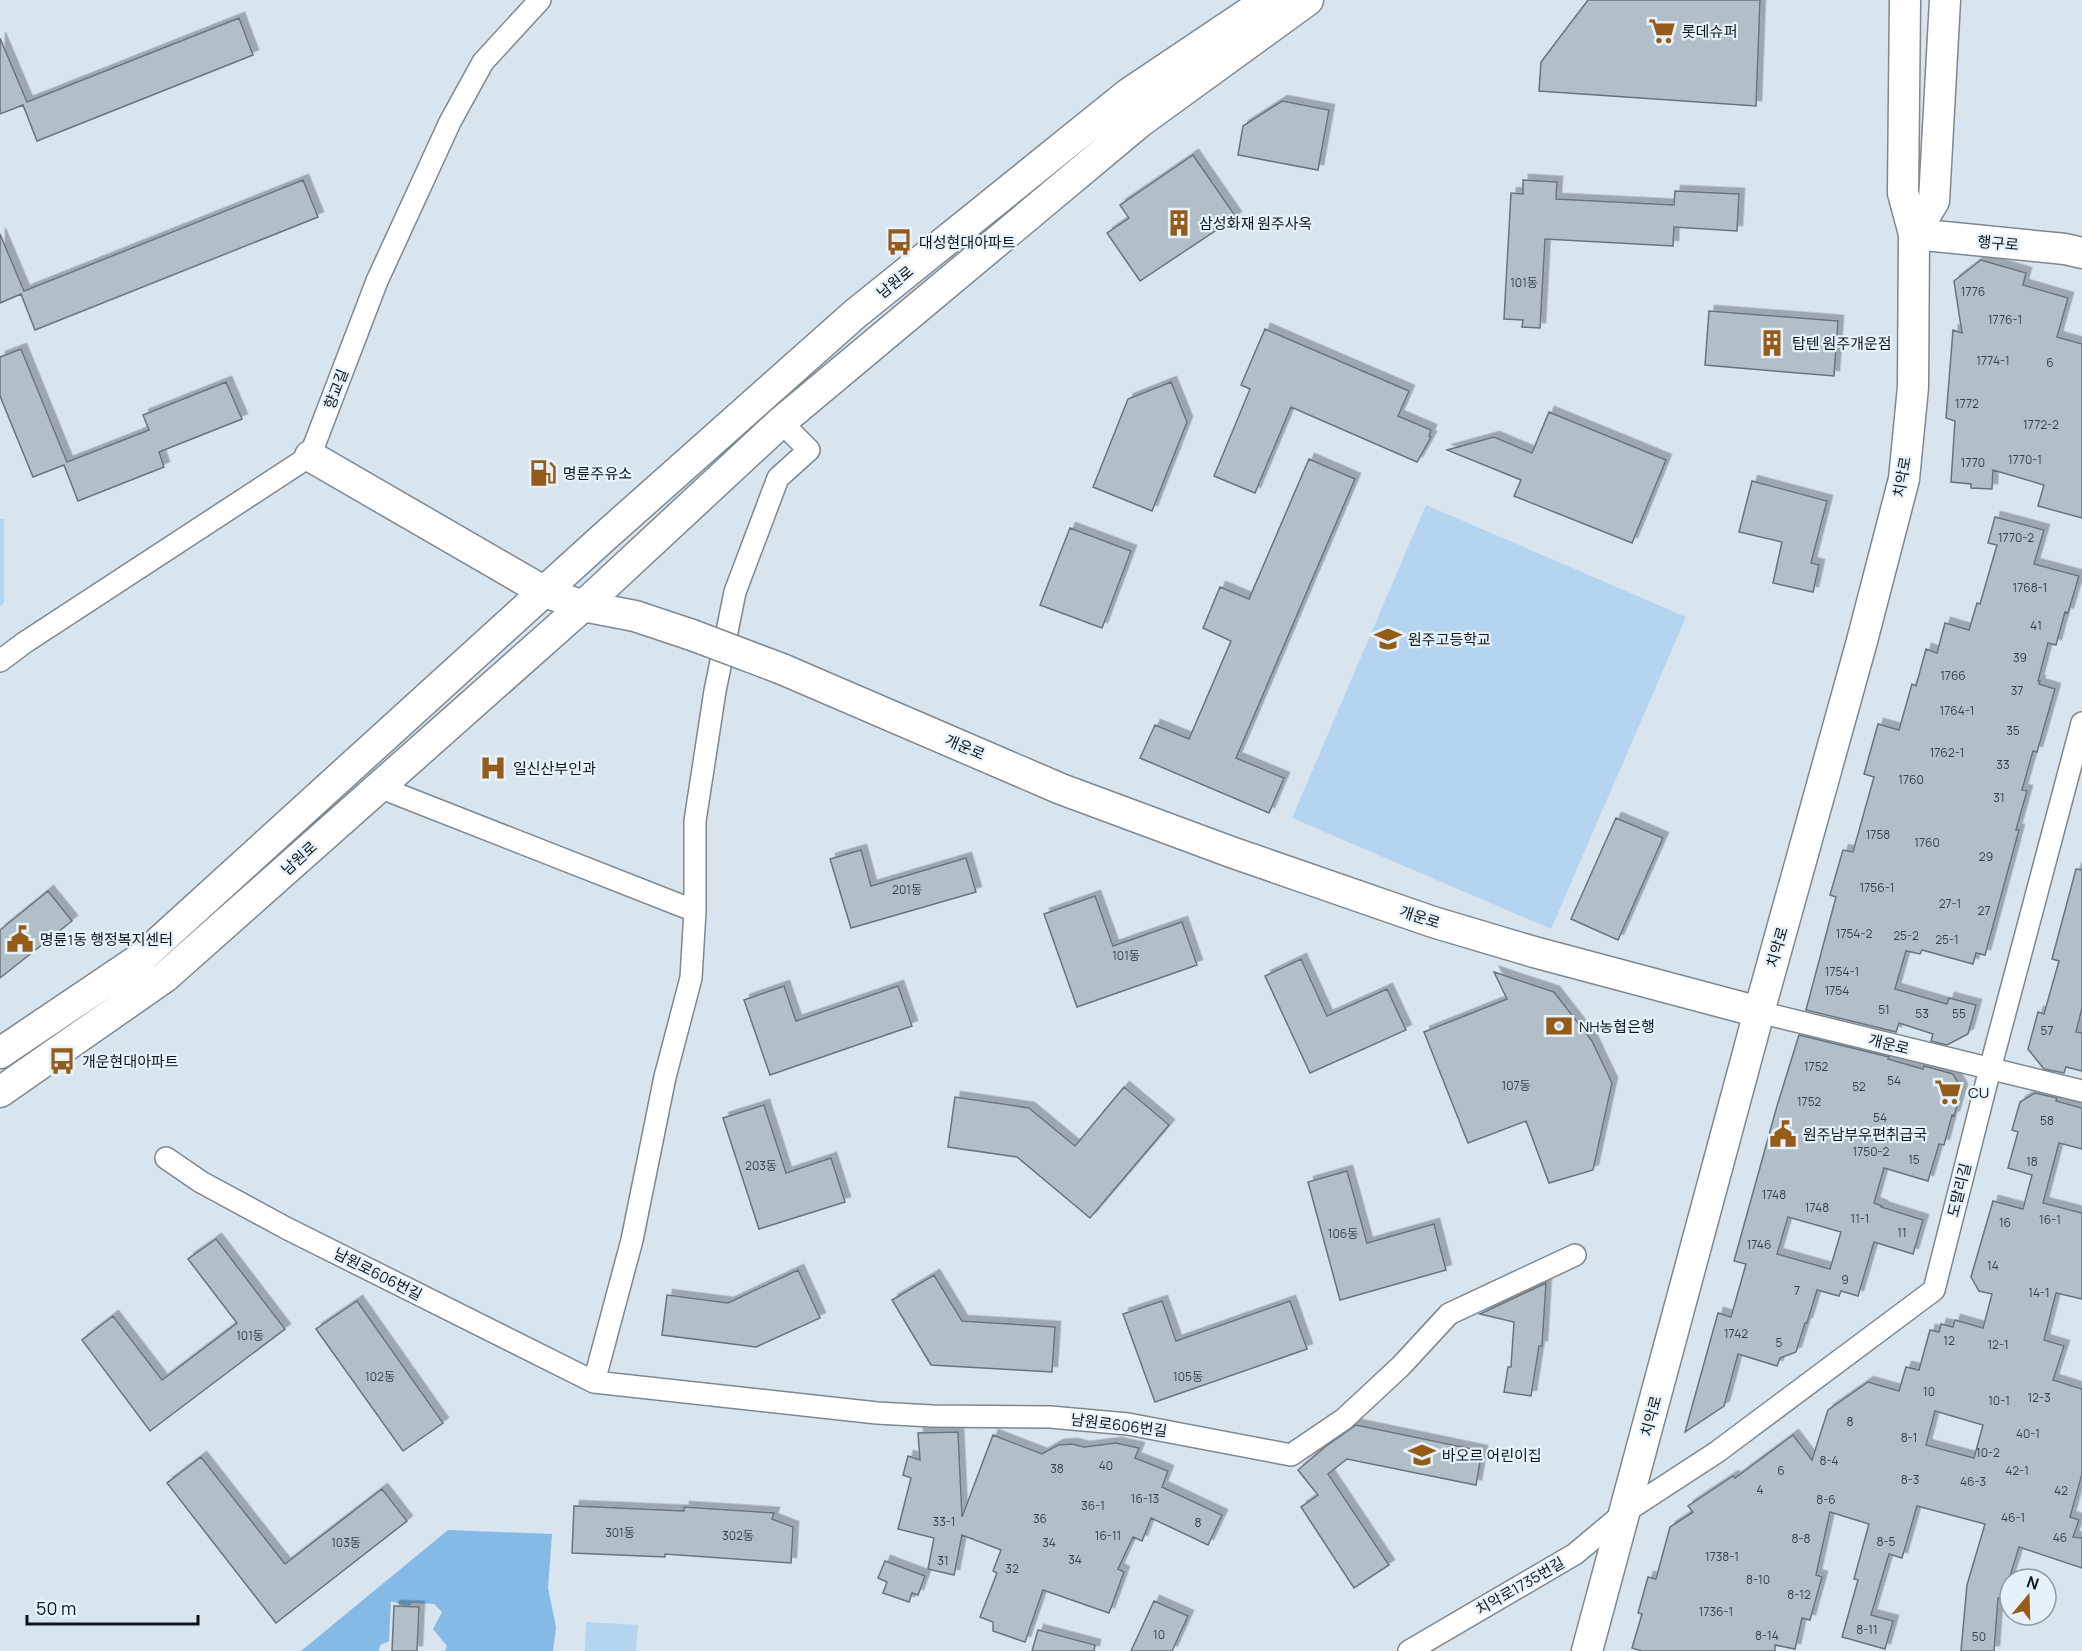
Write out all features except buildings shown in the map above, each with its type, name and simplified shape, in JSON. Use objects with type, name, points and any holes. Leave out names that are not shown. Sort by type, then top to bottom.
[{"type":"street","name":"향교길","points":[[310,456],[377,281],[450,122],[483,62],[540,0]]},
{"type":"street","name":"남원로","points":[[0,1053],[141,958],[611,531],[855,314],[1128,94],[1268,0]]},
{"type":"street","name":"남원로","points":[[0,1092],[165,977],[584,606],[781,423],[1140,122],[1308,0]]},
{"type":"street","name":"치악로","points":[[1587,1651],[1904,479],[1913,387],[1914,234],[1903,193],[1905,0]]},
{"type":"street","points":[[1914,234],[1934,201],[1945,0]]},
{"type":"street","name":"행구로","points":[[1914,234],[2065,249],[2082,253]]},
{"type":"street","points":[[594,1382],[632,1240],[665,1077],[691,978],[695,911],[694,821],[715,692],[735,592],[778,478],[809,450],[781,423]]},
{"type":"street","points":[[0,661],[310,456],[545,592],[584,606]]},
{"type":"street","name":"개운로","points":[[584,606],[635,616],[692,635],[782,669],[1060,789],[1231,852],[1433,922],[1545,955],[1759,1012],[2082,1091]]},
{"type":"street","name":"도말리길","points":[[1625,1512],[1717,1452],[1934,1290],[2082,723]]},
{"type":"street","points":[[379,787],[695,911]]},
{"type":"street","points":[[141,958],[165,977]]},
{"type":"street","name":"남원로606번길","points":[[166,1158],[201,1182],[286,1228],[594,1382],[877,1413],[1050,1417],[1128,1424],[1291,1455],[1344,1419],[1401,1366],[1449,1314],[1575,1256]]},
{"type":"street","name":"치악로1735번길","points":[[1409,1651],[1575,1554],[1625,1512]]},
{"type":"shaded area","points":[[1426,505],[1686,617],[1551,929],[1292,818]]},
{"type":"shaded area","points":[[0,519],[4,519],[4,603],[0,606]]},
{"type":"shaded area","points":[[448,1530],[552,1534],[548,1588],[556,1627],[553,1651],[445,1651],[447,1646],[433,1629],[442,1612],[434,1604],[413,1603],[408,1607],[391,1601],[389,1641],[380,1645],[379,1651],[301,1651]]},
{"type":"shaded area","points":[[586,1622],[638,1625],[636,1651],[585,1651]]},
{"type":"place","name":"롯데슈퍼","points":[[1662,31]]},
{"type":"place","name":"삼성화재 원주사옥","points":[[1179,223]]},
{"type":"place","name":"대성현대아파트","points":[[899,242]]},
{"type":"place","name":"탑텐 원주개운점","points":[[1772,343]]},
{"type":"place","name":"명륜주유소","points":[[543,473]]},
{"type":"place","name":"원주고등학교","points":[[1388,639]]},
{"type":"place","name":"일신산부인과","points":[[493,768]]},
{"type":"place","name":"명륜1동 행정복지센터","points":[[20,939]]},
{"type":"place","name":"NH농협은행","points":[[1559,1026]]},
{"type":"place","name":"개운현대아파트","points":[[62,1061]]},
{"type":"place","name":"CU","points":[[1948,1092]]},
{"type":"place","name":"원주남부우편취급국","points":[[1783,1134]]},
{"type":"place","name":"바오르 어린이집","points":[[1422,1455]]}]
